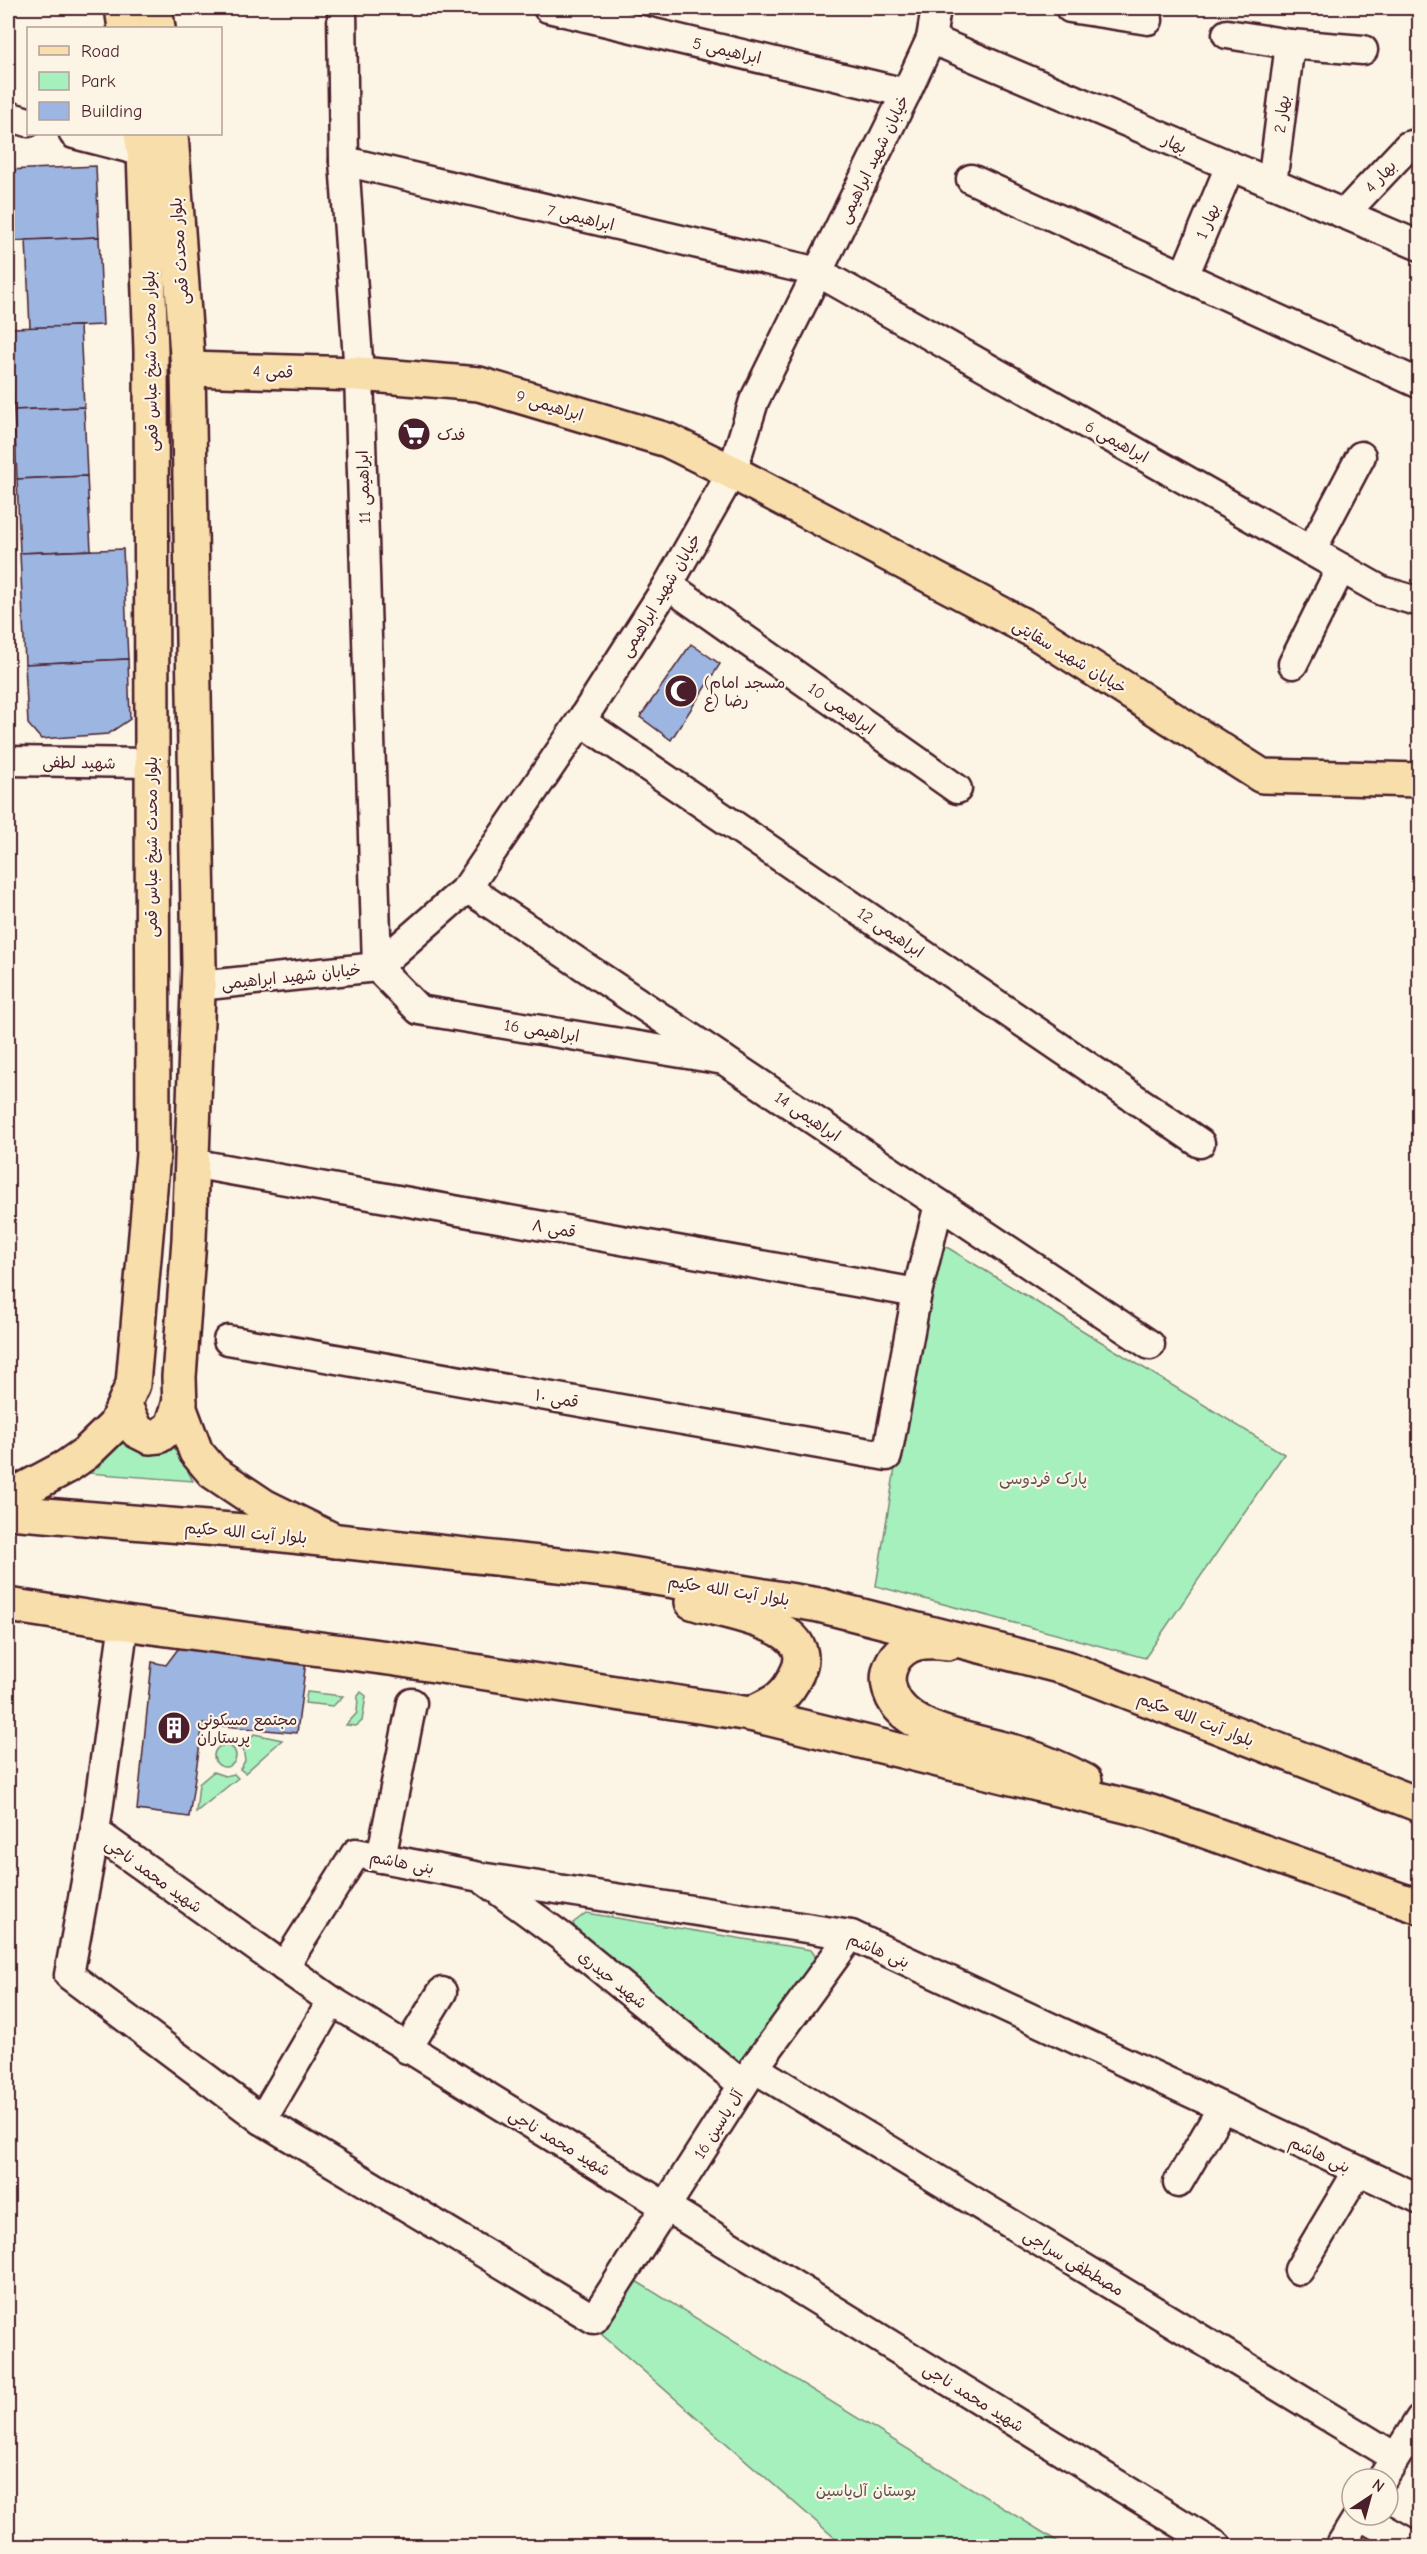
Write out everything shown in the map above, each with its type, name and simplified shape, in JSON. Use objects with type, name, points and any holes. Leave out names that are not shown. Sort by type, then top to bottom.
[{"type":"main road","points":[[122,8],[125,27]]},
{"type":"main road","points":[[155,8],[158,27]]},
{"type":"main road","name":"بلوار محدث قمی","points":[[171,135],[188,369]]},
{"type":"main road","name":"بلوار محدث شیخ عباس قمی","points":[[8,1498],[66,1467],[86,1453],[116,1425],[133,1384],[153,1154],[150,763],[153,609],[151,360],[142,142]]},
{"type":"main road","points":[[188,369],[198,986],[189,1239],[179,1377],[180,1402],[186,1431],[196,1452],[213,1472],[264,1506],[335,1541]]},
{"type":"main road","name":"قمی 4","points":[[188,369],[359,374]]},
{"type":"main road","name":"ابراهیمی 9","points":[[359,374],[479,384],[667,440],[732,472]]},
{"type":"main road","name":"خیابان شهید سقایتی","points":[[732,472],[1034,632],[1262,776],[1419,780]]},
{"type":"main road","points":[[125,1406],[137,1431],[149,1437],[159,1436],[171,1426],[180,1402]]},
{"type":"main road","name":"بلوار آیت الله حکیم","points":[[8,1512],[256,1532],[613,1571],[819,1605],[988,1646],[1067,1668],[1419,1805]]},
{"type":"main road","points":[[613,1571],[695,1604],[777,1626],[793,1638],[799,1647],[801,1666],[789,1690],[773,1704],[750,1714]]},
{"type":"main road","points":[[8,1605],[396,1659],[750,1714],[1151,1812],[1419,1907]]},
{"type":"main road","points":[[988,1646],[928,1641],[904,1648],[893,1660],[887,1677],[891,1696],[908,1718],[932,1729],[1020,1753],[1057,1767],[1151,1812]]},
{"type":"street","name":"ابراهیمی 11","points":[[342,8],[344,161],[359,374],[377,967]]},
{"type":"street","name":"ابراهیمی 5","points":[[548,8],[906,93]]},
{"type":"street","name":"خیابان شهید ابراهیمی","points":[[198,986],[377,967],[467,888],[581,721],[668,585],[732,472],[754,401],[906,93],[931,39],[936,8]]},
{"type":"street","points":[[1070,8],[1148,20]]},
{"type":"street","points":[[1227,34],[1290,44],[1363,50]]},
{"type":"street","name":"بهار","points":[[931,39],[1419,246]]},
{"type":"street","name":"بهار 2","points":[[1272,184],[1290,44]]},
{"type":"street","points":[[8,116],[27,122]]},
{"type":"street","points":[[82,135],[142,142]]},
{"type":"street","name":"بهار 4","points":[[1344,214],[1408,146],[1419,144]]},
{"type":"street","name":"ابراهیمی 7","points":[[344,161],[818,272]]},
{"type":"street","name":"بهار 1","points":[[1184,276],[1230,166]]},
{"type":"street","points":[[971,178],[1419,384]]},
{"type":"street","name":"ابراهیمی 6","points":[[818,272],[1382,591],[1419,602]]},
{"type":"street","points":[[1311,551],[1361,456]]},
{"type":"street","points":[[1293,664],[1341,568]]},
{"type":"street","name":"ابراهیمی 10","points":[[668,585],[957,789]]},
{"type":"street","name":"ابراهیمی 12","points":[[581,721],[1200,1143]]},
{"type":"street","name":"شهید لطفی","points":[[8,761],[150,763]]},
{"type":"street","name":"ابراهیمی 14","points":[[467,888],[1150,1345]]},
{"type":"street","name":"ابراهیمی 16","points":[[377,967],[419,1010],[724,1060]]},
{"type":"street","name":"قمی ۸","points":[[191,1163],[917,1293]]},
{"type":"street","points":[[917,1293],[939,1204]]},
{"type":"street","name":"قمی ۱۰","points":[[228,1340],[886,1456],[917,1293]]},
{"type":"street","name":"شهید محمد ناجی","points":[[124,1622],[95,1832],[332,2001],[406,2049],[1217,2547]]},
{"type":"street","points":[[381,1858],[412,1703]]},
{"type":"street","points":[[95,1832],[69,1975],[262,2120],[332,2001]]},
{"type":"street","name":"بنی هاشم","points":[[284,1967],[356,1853],[480,1877],[851,1935],[1419,2199]]},
{"type":"street","name":"شهید حیدری","points":[[480,1877],[748,2076]]},
{"type":"street","name":"آل یاسین 16","points":[[262,2120],[594,2319],[748,2076],[851,1935]]},
{"type":"street","points":[[406,2049],[442,1992]]},
{"type":"street","name":"مصططفی سراجی","points":[[748,2076],[1387,2467]]},
{"type":"street","points":[[1178,2183],[1222,2108]]},
{"type":"street","points":[[1299,2270],[1358,2171]]},
{"type":"street","points":[[1390,2467],[1419,2419]]},
{"type":"street","points":[[1340,2547],[1352,2527]]},
{"type":"street","points":[[1380,2527],[1414,2547]]},
{"type":"green space","name":"پارک فردوسی","points":[[932,1238],[1284,1454],[1145,1658],[876,1586]]},
{"type":"green space","points":[[120,1440],[135,1446],[173,1442],[193,1481],[87,1473]]},
{"type":"green space","points":[[307,1692],[343,1696],[333,1706],[305,1703]]},
{"type":"green space","points":[[361,1692],[366,1696],[362,1721],[356,1726],[346,1725],[357,1713],[358,1696]]},
{"type":"green space","points":[[254,1734],[282,1740],[245,1773],[240,1769],[245,1761],[243,1748]]},
{"type":"green space","points":[[221,1745],[229,1745],[236,1752],[236,1760],[229,1767],[221,1767],[214,1760],[214,1752]]},
{"type":"green space","points":[[213,1772],[225,1776],[234,1774],[238,1778],[196,1812],[199,1784]]},
{"type":"green space","points":[[586,1913],[811,1950],[818,1960],[745,2060],[733,2061],[577,1934],[573,1923]]},
{"type":"green space","name":"بوستان آل‌یاسین","points":[[631,2278],[1065,2546],[844,2546],[600,2333]]},
{"type":"building","points":[[96,166],[99,237],[10,241],[8,170]]},
{"type":"building","points":[[99,237],[103,325],[30,328],[26,240]]},
{"type":"building","points":[[80,326],[84,407],[14,410],[10,328]]},
{"type":"building","points":[[84,407],[87,476],[17,479],[14,410]]},
{"type":"building","points":[[87,476],[91,550],[20,553],[17,479]]},
{"type":"building","points":[[123,549],[128,659],[25,664],[20,553]]},
{"type":"building","name":"(مسجد امام رضا (ع","points":[[691,644],[720,664],[671,740],[640,717]]},
{"type":"building","points":[[128,659],[130,719],[108,734],[41,739],[28,724],[25,664]]},
{"type":"building","name":"مجتمع مسکونی پرستاران","points":[[177,1636],[307,1653],[297,1733],[203,1724],[189,1817],[137,1810],[152,1662],[166,1665],[178,1649]]},
{"type":"place","name":"فدک","points":[[414,434]]},
{"type":"place","name":"(مسجد امام رضا (ع","points":[[681,691]]},
{"type":"place","name":"مجتمع مسکونی پرستاران","points":[[174,1728]]}]
